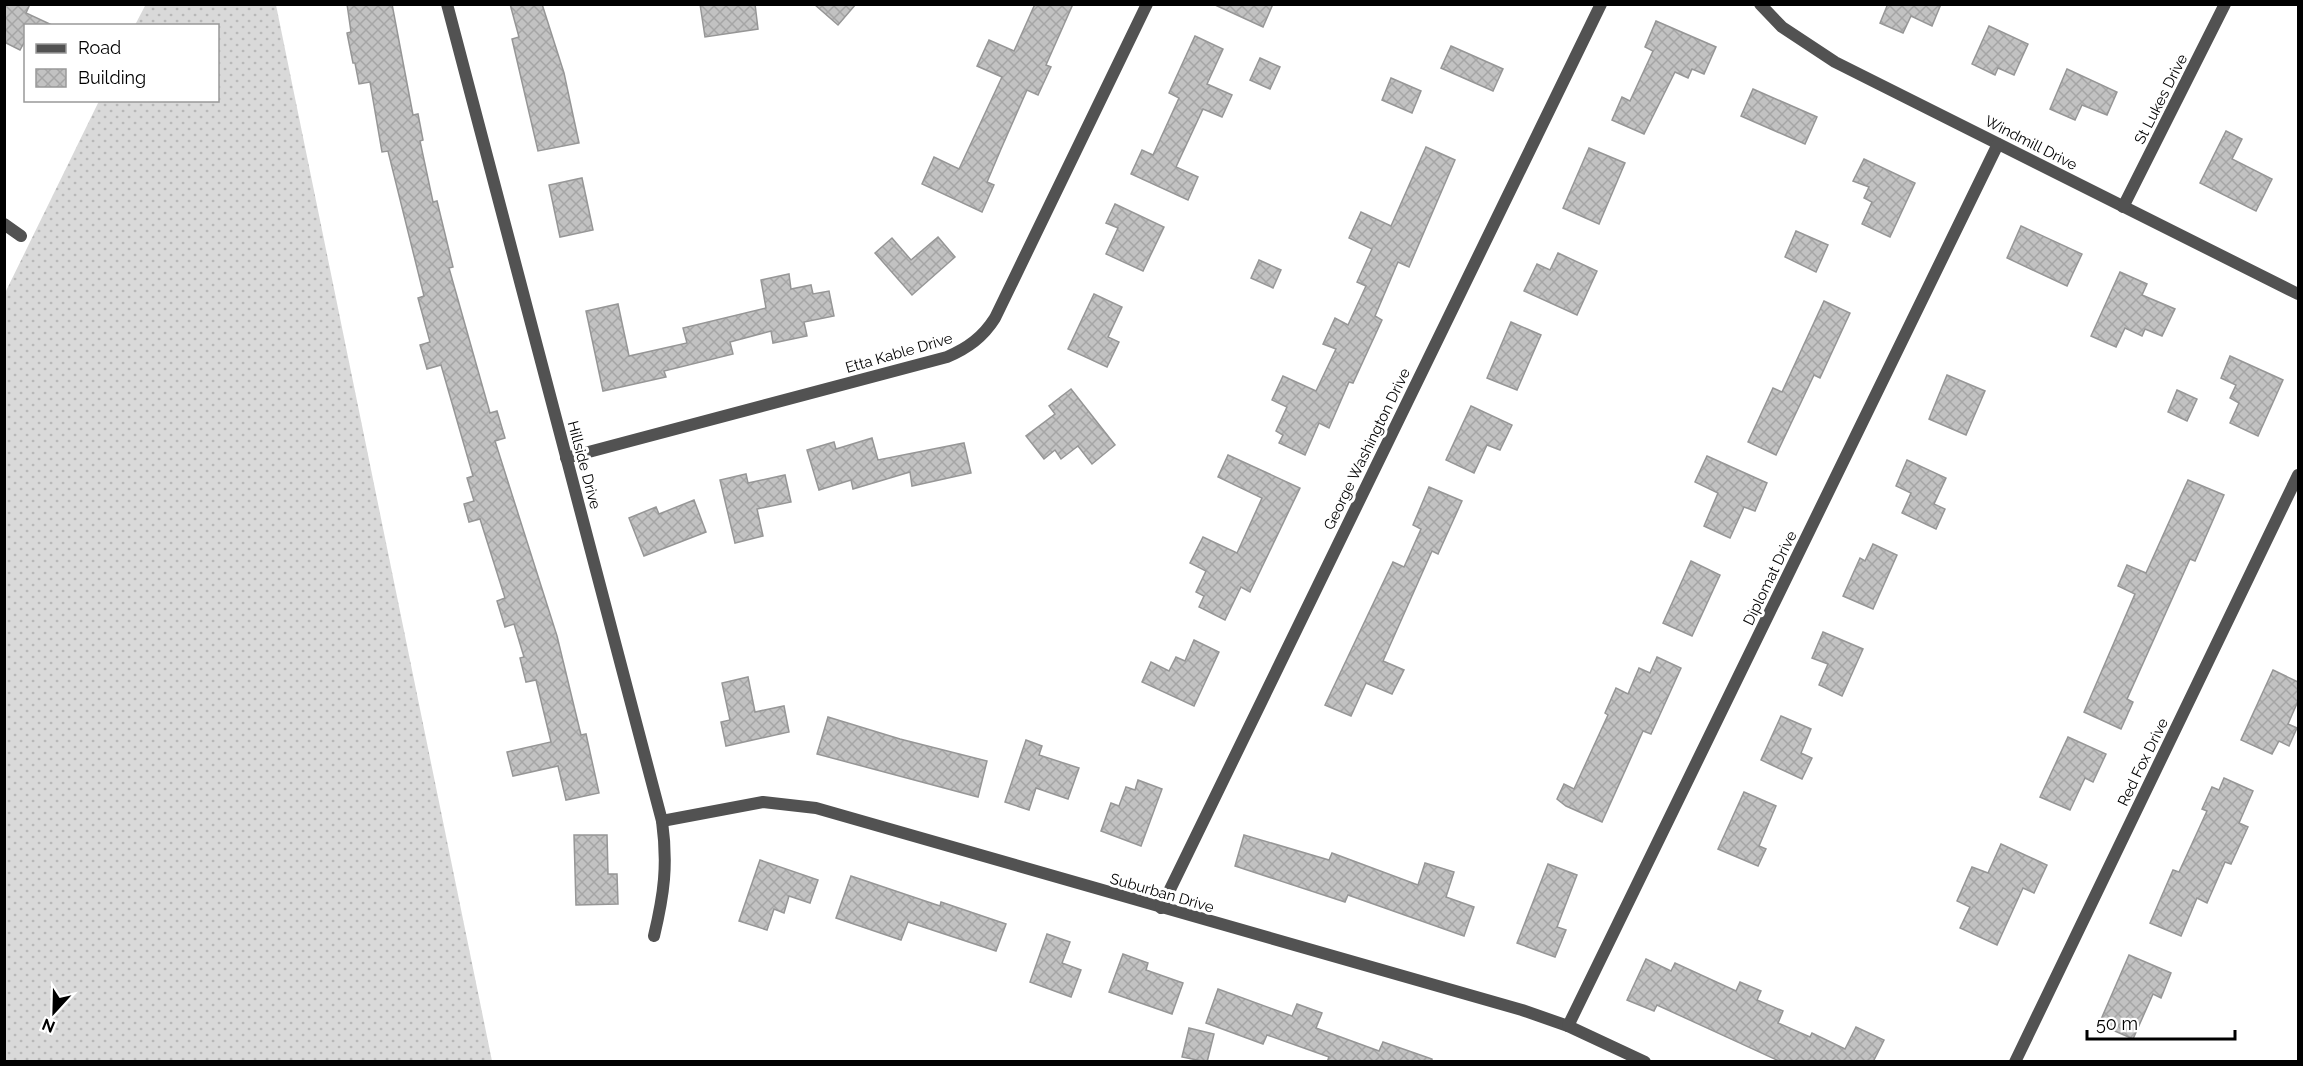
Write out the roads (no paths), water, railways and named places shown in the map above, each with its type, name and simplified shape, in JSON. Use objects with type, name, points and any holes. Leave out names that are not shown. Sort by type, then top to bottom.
[{"type":"street","name":"Hillside Drive","points":[[447,4],[662,821],[666,850],[666,881],[654,936]]},
{"type":"street","name":"Etta Kable Drive","points":[[566,458],[947,357],[965,349],[981,337],[995,318],[1147,4]]},
{"type":"street","name":"George Washington Drive","points":[[1161,908],[1601,4]]},
{"type":"street","name":"Windmill Drive","points":[[1760,4],[1782,27],[1813,50],[2298,294]]},
{"type":"street","name":"St Lukes Drive","points":[[2123,207],[2225,4]]},
{"type":"street","name":"Diplomat Drive","points":[[1568,1026],[1998,144]]},
{"type":"street","points":[[4,224],[21,236]]},
{"type":"street","name":"Red Fox Drive","points":[[2015,1062],[2298,475]]},
{"type":"street","name":"Suburban Drive","points":[[662,821],[763,802],[800,804],[1522,1010],[1568,1026],[1645,1062]]}]
